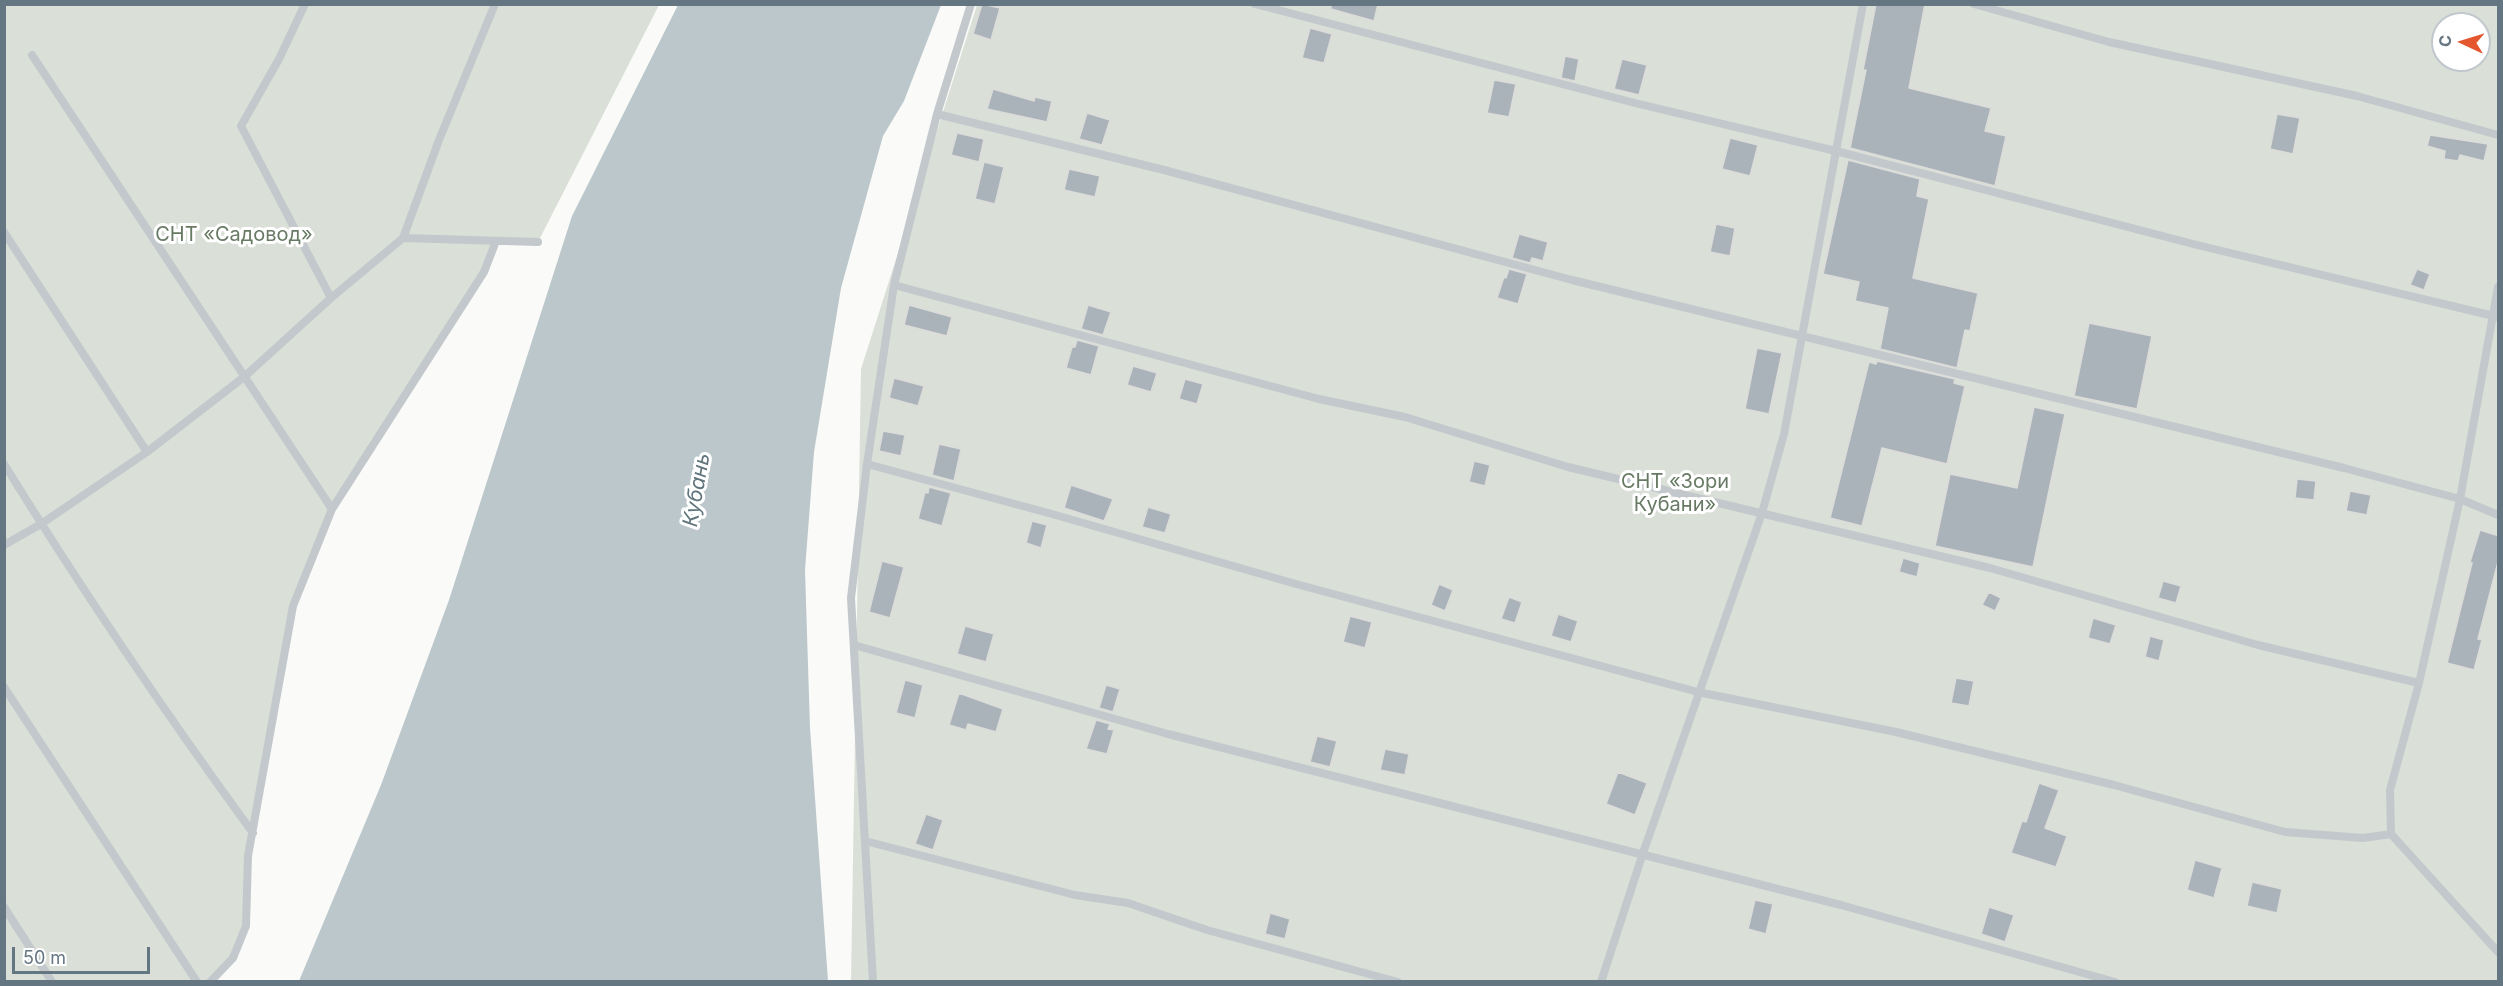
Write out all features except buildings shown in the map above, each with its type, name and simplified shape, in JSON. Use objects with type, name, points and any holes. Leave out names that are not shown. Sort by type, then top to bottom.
[{"type":"lane","points":[[305,4],[279,59],[241,126],[331,298]]},
{"type":"lane","points":[[4,545],[41,524],[147,452],[244,377],[331,298],[403,238],[439,140],[495,4]]},
{"type":"lane","points":[[873,981],[852,598],[867,464],[894,285],[937,114],[971,4]]},
{"type":"lane","points":[[1255,4],[2197,245],[2496,317]]},
{"type":"lane","points":[[1601,981],[1698,692],[1762,513],[1784,434],[1863,4]]},
{"type":"lane","points":[[1974,4],[2109,42],[2357,96],[2499,135]]},
{"type":"lane","points":[[32,55],[332,509]]},
{"type":"lane","points":[[937,114],[1164,170],[1404,237],[1802,338],[2344,468],[2460,499],[2499,515]]},
{"type":"lane","points":[[4,232],[147,452]]},
{"type":"lane","points":[[403,238],[538,242]]},
{"type":"lane","points":[[210,981],[233,958],[246,926],[248,856],[293,606],[332,509],[484,272],[496,241]]},
{"type":"lane","points":[[894,285],[1319,399],[1404,417],[1568,467],[1990,568],[2258,645],[2419,683]]},
{"type":"lane","points":[[2499,286],[2496,317],[2460,499],[2419,683],[2390,790],[2391,834],[2499,952]]},
{"type":"lane","points":[[4,464],[41,524],[196,755],[252,833]]},
{"type":"lane","points":[[867,464],[1296,584],[1698,692],[1907,735],[2114,785],[2285,832],[2363,837],[2391,834]]},
{"type":"lane","points":[[854,645],[1168,734],[1841,905],[2115,981]]},
{"type":"lane","points":[[4,687],[197,981]]},
{"type":"lane","points":[[865,841],[1075,896],[1128,903],[1207,930],[1398,981]]},
{"type":"lane","points":[[4,907],[52,981]]},
{"type":"green space","name":"СНТ «Садовод»","points":[[5,5],[659,5],[538,242],[496,241],[484,272],[332,509],[293,606],[253,833],[246,926],[233,958],[210,981],[5,982]]},
{"type":"green space","name":"СНТ «Зори Кубани»","points":[[977,5],[2498,5],[2498,981],[851,982],[861,369]]},
{"type":"water","name":"Кубань","points":[[678,5],[941,5],[904,101],[883,136],[841,288],[814,452],[805,570],[810,728],[828,981],[299,981],[381,785],[449,600],[572,216]]}]
